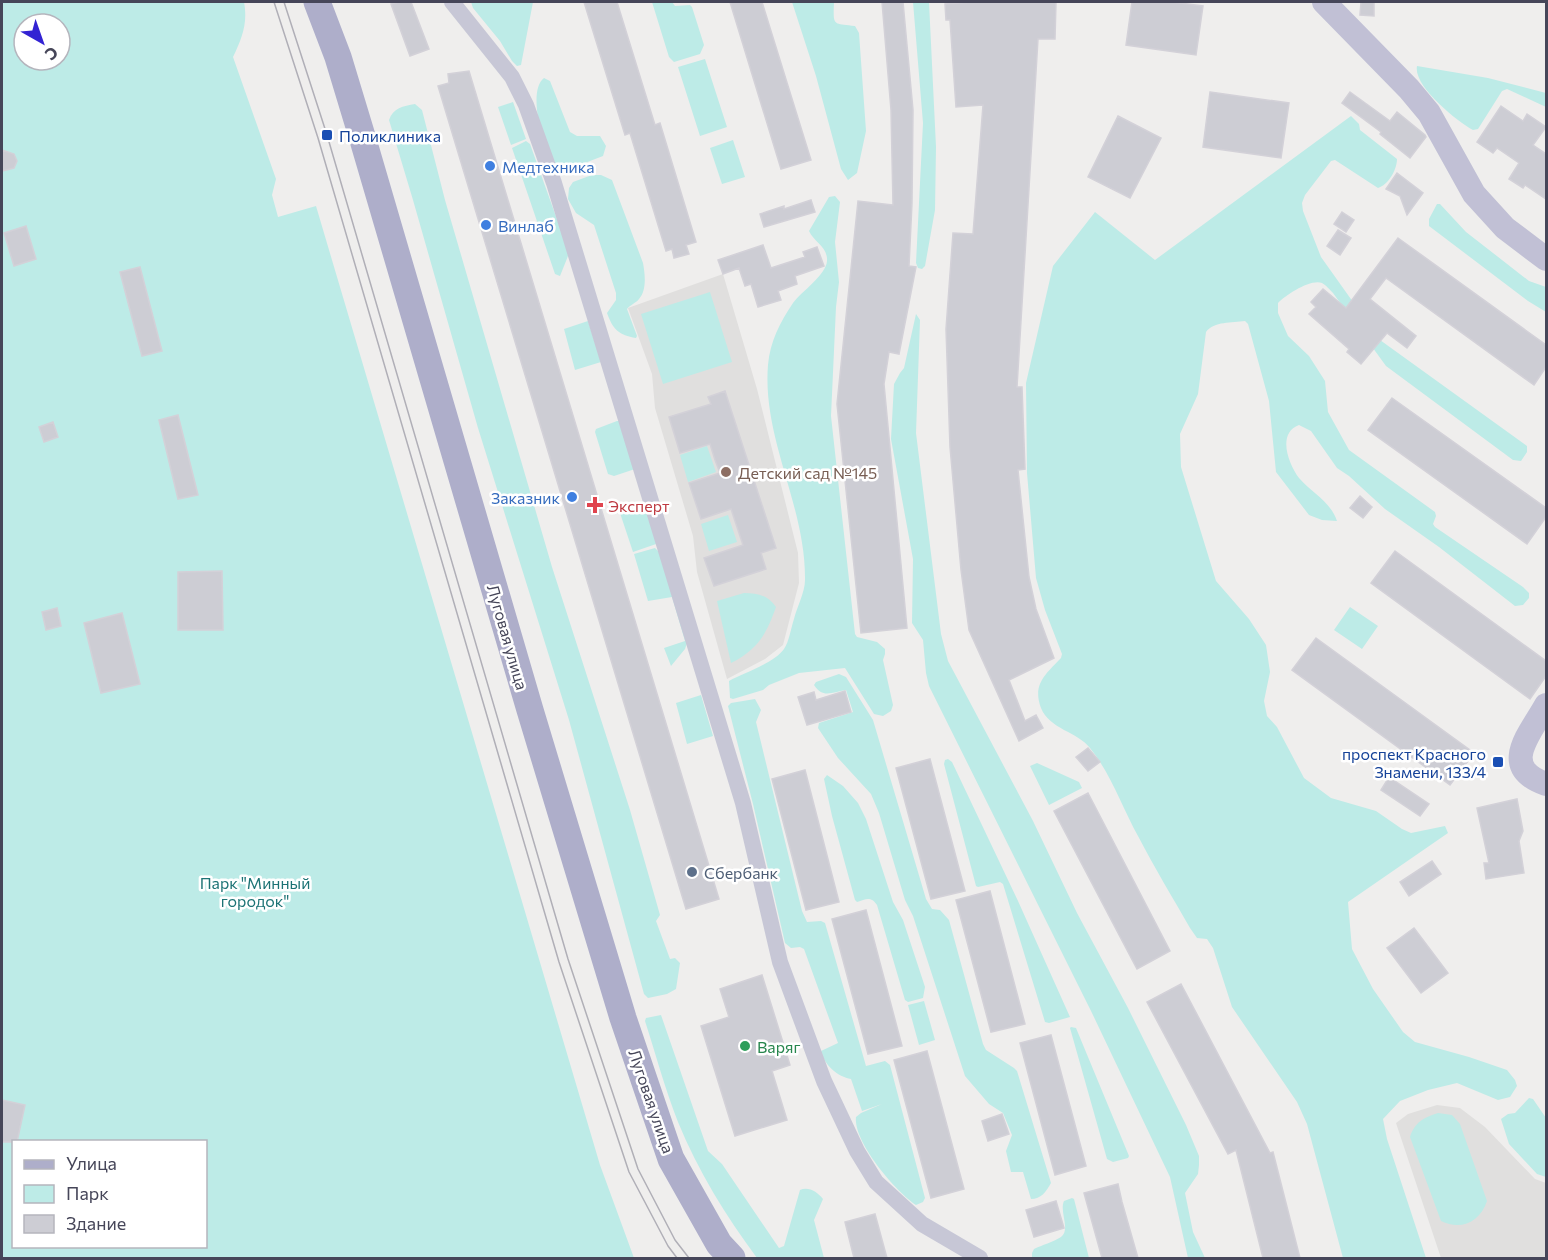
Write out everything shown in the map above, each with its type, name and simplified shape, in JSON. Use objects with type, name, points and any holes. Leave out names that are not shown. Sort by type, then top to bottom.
[{"type":"main road","name":"Луговая улица","points":[[317,2],[338,57],[361,133],[530,710],[624,1018],[671,1159],[719,1244],[732,1258]]},
{"type":"main road","points":[[1324,2],[1429,113],[1474,194],[1505,228],[1546,258]]},
{"type":"main road","points":[[1546,705],[1521,752],[1520,764],[1526,773],[1546,784]]},
{"type":"street","points":[[452,2],[512,77],[526,105],[554,183],[743,803],[780,962],[824,1081],[857,1151],[876,1182],[922,1224],[980,1258]]},
{"type":"shaded area","name":"Детский сад №145","points":[[723,274],[757,389],[798,553],[799,583],[783,645],[765,659],[727,679],[697,572],[693,536],[655,408],[652,374],[628,308]]},
{"type":"shaded area","points":[[1437,1105],[1460,1108],[1485,1127],[1535,1179],[1546,1183],[1546,1258],[1441,1258],[1396,1123],[1408,1114]]},
{"type":"green space","name":"Парк \"Минный городок\"","points":[[2,2],[244,2],[243,30],[233,57],[276,179],[272,195],[278,217],[316,206],[600,1165],[634,1258],[2,1258]]},
{"type":"green space","points":[[471,2],[533,2],[521,65],[517,66],[512,61]]},
{"type":"green space","points":[[652,2],[672,2],[675,6],[690,5],[692,7],[704,45],[700,54],[674,62],[669,57]]},
{"type":"green space","points":[[792,2],[834,2],[834,20],[838,24],[855,26],[859,33],[866,131],[857,173],[848,180],[841,169],[816,76]]},
{"type":"green space","points":[[913,2],[929,2],[936,147],[935,210],[925,266],[922,269],[918,268],[916,263],[923,123]]},
{"type":"green space","points":[[705,59],[727,127],[700,136],[678,67]]},
{"type":"green space","points":[[1417,66],[1488,78],[1546,93],[1546,107],[1507,89],[1502,91],[1478,129],[1473,130],[1447,111],[1429,93],[1418,74]]},
{"type":"green space","points":[[544,78],[550,81],[570,132],[577,136],[600,136],[606,146],[603,156],[564,171],[557,166],[545,142],[537,112],[539,86]]},
{"type":"green space","points":[[513,102],[526,139],[511,145],[498,107]]},
{"type":"green space","points":[[415,104],[422,110],[445,200],[552,567],[630,810],[660,915],[656,921],[670,959],[675,958],[680,963],[676,989],[667,994],[648,998],[644,994],[569,720],[478,428],[389,120],[396,110]]},
{"type":"green space","points":[[1351,116],[1359,124],[1360,130],[1397,159],[1397,163],[1388,180],[1378,188],[1335,160],[1331,161],[1305,195],[1302,203],[1321,257],[1380,340],[1527,446],[1527,452],[1521,461],[1513,460],[1386,366],[1333,293],[1322,283],[1311,283],[1298,288],[1278,303],[1278,313],[1288,336],[1309,356],[1325,381],[1328,412],[1349,450],[1435,512],[1433,524],[1435,527],[1523,587],[1529,593],[1529,598],[1523,605],[1515,606],[1439,547],[1385,509],[1337,468],[1311,431],[1299,425],[1292,429],[1286,441],[1291,465],[1299,478],[1330,508],[1337,521],[1322,520],[1309,515],[1276,472],[1269,401],[1248,324],[1245,321],[1218,324],[1206,332],[1198,394],[1180,434],[1181,467],[1216,581],[1249,619],[1266,645],[1270,672],[1264,701],[1267,716],[1277,727],[1304,778],[1331,798],[1376,811],[1411,833],[1445,826],[1448,833],[1348,902],[1352,949],[1373,989],[1403,1032],[1415,1042],[1507,1070],[1517,1086],[1510,1097],[1498,1100],[1457,1083],[1428,1090],[1400,1101],[1383,1119],[1387,1139],[1426,1258],[1343,1258],[1307,1124],[1297,1102],[1232,1007],[1213,948],[1207,939],[1197,938],[1190,928],[1144,848],[1097,758],[1085,743],[1050,721],[1041,708],[1038,692],[1042,680],[1062,654],[1045,610],[1036,578],[1027,473],[1026,383],[1053,266],[1095,212],[1155,260]]},
{"type":"green space","points":[[733,140],[745,177],[722,184],[710,148]]},
{"type":"green space","points":[[526,141],[530,144],[568,250],[560,276],[555,274],[512,148]]},
{"type":"green space","points":[[592,175],[601,175],[612,180],[643,263],[645,277],[642,295],[627,309],[636,338],[617,331],[609,319],[607,313],[616,300],[616,293],[594,225],[576,213],[568,199],[569,188],[573,182]]},
{"type":"green space","points":[[835,196],[840,202],[835,242],[839,282],[831,416],[855,634],[857,637],[877,642],[885,649],[883,660],[893,705],[891,711],[883,716],[874,714],[845,668],[799,673],[769,685],[763,690],[730,698],[729,681],[766,663],[784,649],[804,589],[803,553],[799,526],[771,419],[768,365],[773,340],[784,317],[793,303],[826,266],[827,256],[809,231],[829,197]]},
{"type":"green space","points":[[1437,204],[1440,204],[1466,232],[1529,281],[1546,287],[1546,312],[1429,226],[1429,219]]},
{"type":"green space","points":[[710,292],[732,362],[663,384],[641,314]]},
{"type":"green space","points":[[916,314],[920,320],[916,433],[941,634],[948,661],[1033,821],[1077,913],[1128,1008],[1186,1125],[1199,1156],[1199,1165],[1198,1174],[1185,1193],[1193,1232],[1205,1258],[1188,1258],[1170,1177],[1092,1013],[929,686],[923,640],[912,623],[913,559],[891,439],[894,384],[904,368]]},
{"type":"green space","points":[[588,321],[601,362],[575,370],[564,329]]},
{"type":"green space","points":[[620,421],[635,469],[614,476],[608,474],[595,432],[596,429]]},
{"type":"green space","points":[[707,446],[716,472],[688,482],[680,455]]},
{"type":"green space","points":[[647,504],[659,543],[633,552],[620,513]]},
{"type":"green space","points":[[728,515],[737,542],[709,551],[701,524]]},
{"type":"green space","points":[[655,548],[659,552],[688,640],[685,649],[671,666],[664,648],[685,641],[672,597],[648,601],[634,554]]},
{"type":"green space","points":[[744,593],[762,595],[776,607],[769,626],[760,640],[748,652],[731,663],[717,601]]},
{"type":"green space","points":[[1350,607],[1378,626],[1362,649],[1334,630]]},
{"type":"green space","points":[[839,674],[846,677],[873,720],[926,899],[932,909],[940,910],[949,920],[983,1044],[986,1050],[1017,1071],[1051,1183],[1038,1198],[1031,1199],[1023,1172],[1011,1172],[1006,1151],[1012,1135],[1003,1113],[989,1104],[965,1076],[871,794],[838,758],[818,728],[819,723],[853,712],[846,690],[824,693],[814,685],[816,682]]},
{"type":"green space","points":[[701,695],[713,736],[687,744],[676,703]]},
{"type":"green space","points":[[755,699],[761,710],[756,722],[802,911],[807,922],[825,923],[866,1066],[885,1061],[890,1065],[925,1198],[923,1202],[916,1205],[877,1166],[861,1139],[856,1117],[882,1104],[862,1111],[851,1079],[837,1073],[825,1061],[821,1051],[838,1043],[804,949],[791,948],[785,943],[728,706],[731,703]]},
{"type":"green space","points":[[948,759],[952,762],[1018,901],[1070,1017],[1045,1022],[1003,884],[1000,882],[976,886],[944,764]]},
{"type":"green space","points":[[1037,763],[1079,782],[1082,788],[1049,805],[1030,766]]},
{"type":"green space","points":[[827,775],[843,786],[858,803],[866,819],[893,902],[903,920],[925,987],[923,998],[908,1002],[905,1000],[877,905],[870,899],[857,902],[855,900],[832,816],[824,779]]},
{"type":"green space","points":[[924,1001],[935,1040],[919,1045],[908,1005]]},
{"type":"green space","points":[[661,1015],[708,1151],[722,1164],[779,1248],[784,1246],[800,1190],[809,1189],[818,1194],[823,1199],[814,1220],[824,1258],[757,1258],[734,1226],[694,1158],[669,1097],[645,1021],[646,1018]]},
{"type":"green space","points":[[1071,1027],[1076,1028],[1128,1158],[1113,1162],[1107,1159]]},
{"type":"green space","points":[[1529,1098],[1533,1099],[1546,1118],[1546,1177],[1537,1174],[1509,1144],[1501,1119],[1508,1114],[1515,1113]]},
{"type":"green space","points":[[1438,1113],[1452,1115],[1460,1124],[1487,1201],[1475,1219],[1462,1225],[1441,1221],[1410,1137],[1420,1121]]},
{"type":"green space","points":[[1072,1198],[1089,1258],[1032,1258],[1034,1249],[1064,1234],[1063,1205],[1064,1201]]},
{"type":"building","points":[[411,2],[429,49],[410,56],[391,4]]},
{"type":"building","points":[[584,2],[617,2],[655,125],[660,123],[696,242],[686,245],[689,254],[674,258],[672,249],[666,251],[630,133],[625,135]]},
{"type":"building","points":[[730,2],[762,2],[811,160],[781,169]]},
{"type":"building","points":[[882,2],[903,2],[913,110],[909,266],[916,267],[899,354],[889,352],[884,384],[907,628],[861,633],[837,404],[858,201],[893,205],[891,110]]},
{"type":"building","points":[[1056,2],[1055,39],[1038,39],[1017,387],[1022,387],[1025,469],[1018,470],[1029,577],[1036,609],[1054,658],[1009,680],[1025,721],[1036,715],[1043,728],[1019,741],[969,630],[950,447],[946,329],[953,233],[973,234],[983,105],[956,107],[950,20],[946,20],[945,4]]},
{"type":"building","points":[[1132,2],[1172,2],[1203,6],[1196,55],[1126,45]]},
{"type":"building","points":[[1361,2],[1374,2],[1374,16],[1360,15]]},
{"type":"building","points":[[469,71],[719,899],[686,909],[438,86],[449,83],[448,74]]},
{"type":"building","points":[[1210,92],[1289,103],[1281,158],[1203,147]]},
{"type":"building","points":[[1350,92],[1390,121],[1397,112],[1425,135],[1426,137],[1410,158],[1380,134],[1381,132],[1342,103]]},
{"type":"building","points":[[1501,106],[1523,121],[1527,114],[1546,127],[1533,145],[1546,154],[1546,199],[1525,185],[1523,188],[1509,179],[1519,163],[1497,148],[1493,153],[1477,142]]},
{"type":"building","points":[[1118,116],[1161,138],[1130,198],[1088,177]]},
{"type":"building","points":[[2,150],[14,154],[17,161],[14,168],[2,171]]},
{"type":"building","points":[[1397,173],[1423,193],[1407,215],[1400,196],[1386,189]]},
{"type":"building","points":[[811,200],[815,212],[764,227],[760,214]]},
{"type":"building","points":[[1342,212],[1354,220],[1346,232],[1334,224]]},
{"type":"building","points":[[26,226],[36,259],[14,266],[4,233]]},
{"type":"building","points":[[1338,230],[1351,238],[1340,255],[1327,246]]},
{"type":"building","points":[[1398,238],[1546,345],[1546,367],[1534,385],[1386,278],[1370,299],[1416,336],[1407,348],[1387,333],[1361,364],[1347,352],[1349,349],[1309,314],[1316,307],[1311,302],[1323,289],[1346,308]]},
{"type":"building","points":[[763,245],[771,268],[805,257],[803,252],[817,247],[824,266],[795,276],[797,284],[778,291],[781,300],[758,307],[751,284],[745,286],[739,268],[723,274],[718,260]]},
{"type":"building","points":[[140,267],[162,351],[142,356],[120,272]]},
{"type":"building","points":[[725,391],[776,548],[761,553],[766,569],[714,586],[704,558],[743,545],[731,509],[701,519],[689,483],[720,473],[710,444],[680,453],[669,417],[711,404],[708,397]]},
{"type":"building","points":[[1392,398],[1546,508],[1546,517],[1527,544],[1368,430]]},
{"type":"building","points":[[178,415],[198,495],[178,499],[159,420]]},
{"type":"building","points":[[53,422],[58,437],[44,442],[39,427]]},
{"type":"building","points":[[1360,496],[1372,507],[1363,518],[1350,508]]},
{"type":"building","points":[[1395,551],[1546,661],[1546,676],[1530,699],[1371,583]]},
{"type":"building","points":[[222,571],[223,630],[178,630],[178,572]]},
{"type":"building","points":[[57,608],[61,626],[46,630],[42,612]]},
{"type":"building","points":[[122,613],[140,684],[101,693],[84,623]]},
{"type":"building","points":[[1316,638],[1474,753],[1450,785],[1292,670]]},
{"type":"building","points":[[845,691],[851,712],[807,725],[798,697],[814,692],[816,700]]},
{"type":"building","points":[[1088,748],[1100,762],[1088,771],[1076,757]]},
{"type":"building","points":[[930,759],[965,891],[931,899],[896,768]]},
{"type":"building","points":[[805,770],[839,902],[806,910],[772,779]]},
{"type":"building","points":[[1389,777],[1429,804],[1420,816],[1381,790]]},
{"type":"building","points":[[1088,793],[1170,951],[1137,969],[1054,811]]},
{"type":"building","points":[[1517,799],[1523,831],[1519,841],[1524,873],[1486,879],[1484,863],[1489,863],[1477,808]]},
{"type":"building","points":[[1432,861],[1441,874],[1409,896],[1400,882]]},
{"type":"building","points":[[990,891],[1025,1024],[991,1032],[956,900]]},
{"type":"building","points":[[866,910],[902,1046],[868,1054],[832,919]]},
{"type":"building","points":[[1414,928],[1448,973],[1421,993],[1387,948]]},
{"type":"building","name":"Варяг","points":[[762,975],[790,1065],[772,1071],[787,1120],[735,1136],[701,1026],[729,1017],[720,989]]},
{"type":"building","points":[[1181,984],[1270,1153],[1273,1152],[1300,1258],[1263,1258],[1236,1150],[1228,1154],[1147,1002]]},
{"type":"building","points":[[1051,1035],[1086,1166],[1055,1175],[1020,1043]]},
{"type":"building","points":[[927,1051],[964,1189],[931,1198],[894,1060]]},
{"type":"building","points":[[2,1100],[25,1105],[17,1140],[2,1142]]},
{"type":"building","points":[[1002,1114],[1009,1134],[988,1141],[982,1121]]},
{"type":"building","points":[[1118,1184],[1138,1258],[1102,1258],[1084,1193]]},
{"type":"building","points":[[1056,1201],[1064,1228],[1034,1237],[1026,1210]]},
{"type":"building","points":[[875,1214],[887,1258],[854,1258],[845,1222]]},
{"type":"tram line","points":[[274,2],[318,138],[559,962],[629,1172],[668,1246],[677,1258]]},
{"type":"tram line","points":[[284,2],[327,135],[568,959],[638,1169],[675,1240],[689,1258]]},
{"type":"place","name":"Поликлиника","points":[[327,135]]},
{"type":"place","name":"Медтехника","points":[[490,166]]},
{"type":"place","name":"Винлаб","points":[[486,225]]},
{"type":"place","name":"Детский сад №145","points":[[726,472]]},
{"type":"place","name":"Заказник","points":[[572,497]]},
{"type":"place","name":"Эксперт","points":[[595,505]]},
{"type":"place","name":"проспект Красного Знамени, 133/4","points":[[1498,762]]},
{"type":"place","name":"Сбербанк","points":[[692,872]]},
{"type":"place","name":"Варяг","points":[[745,1046]]}]
